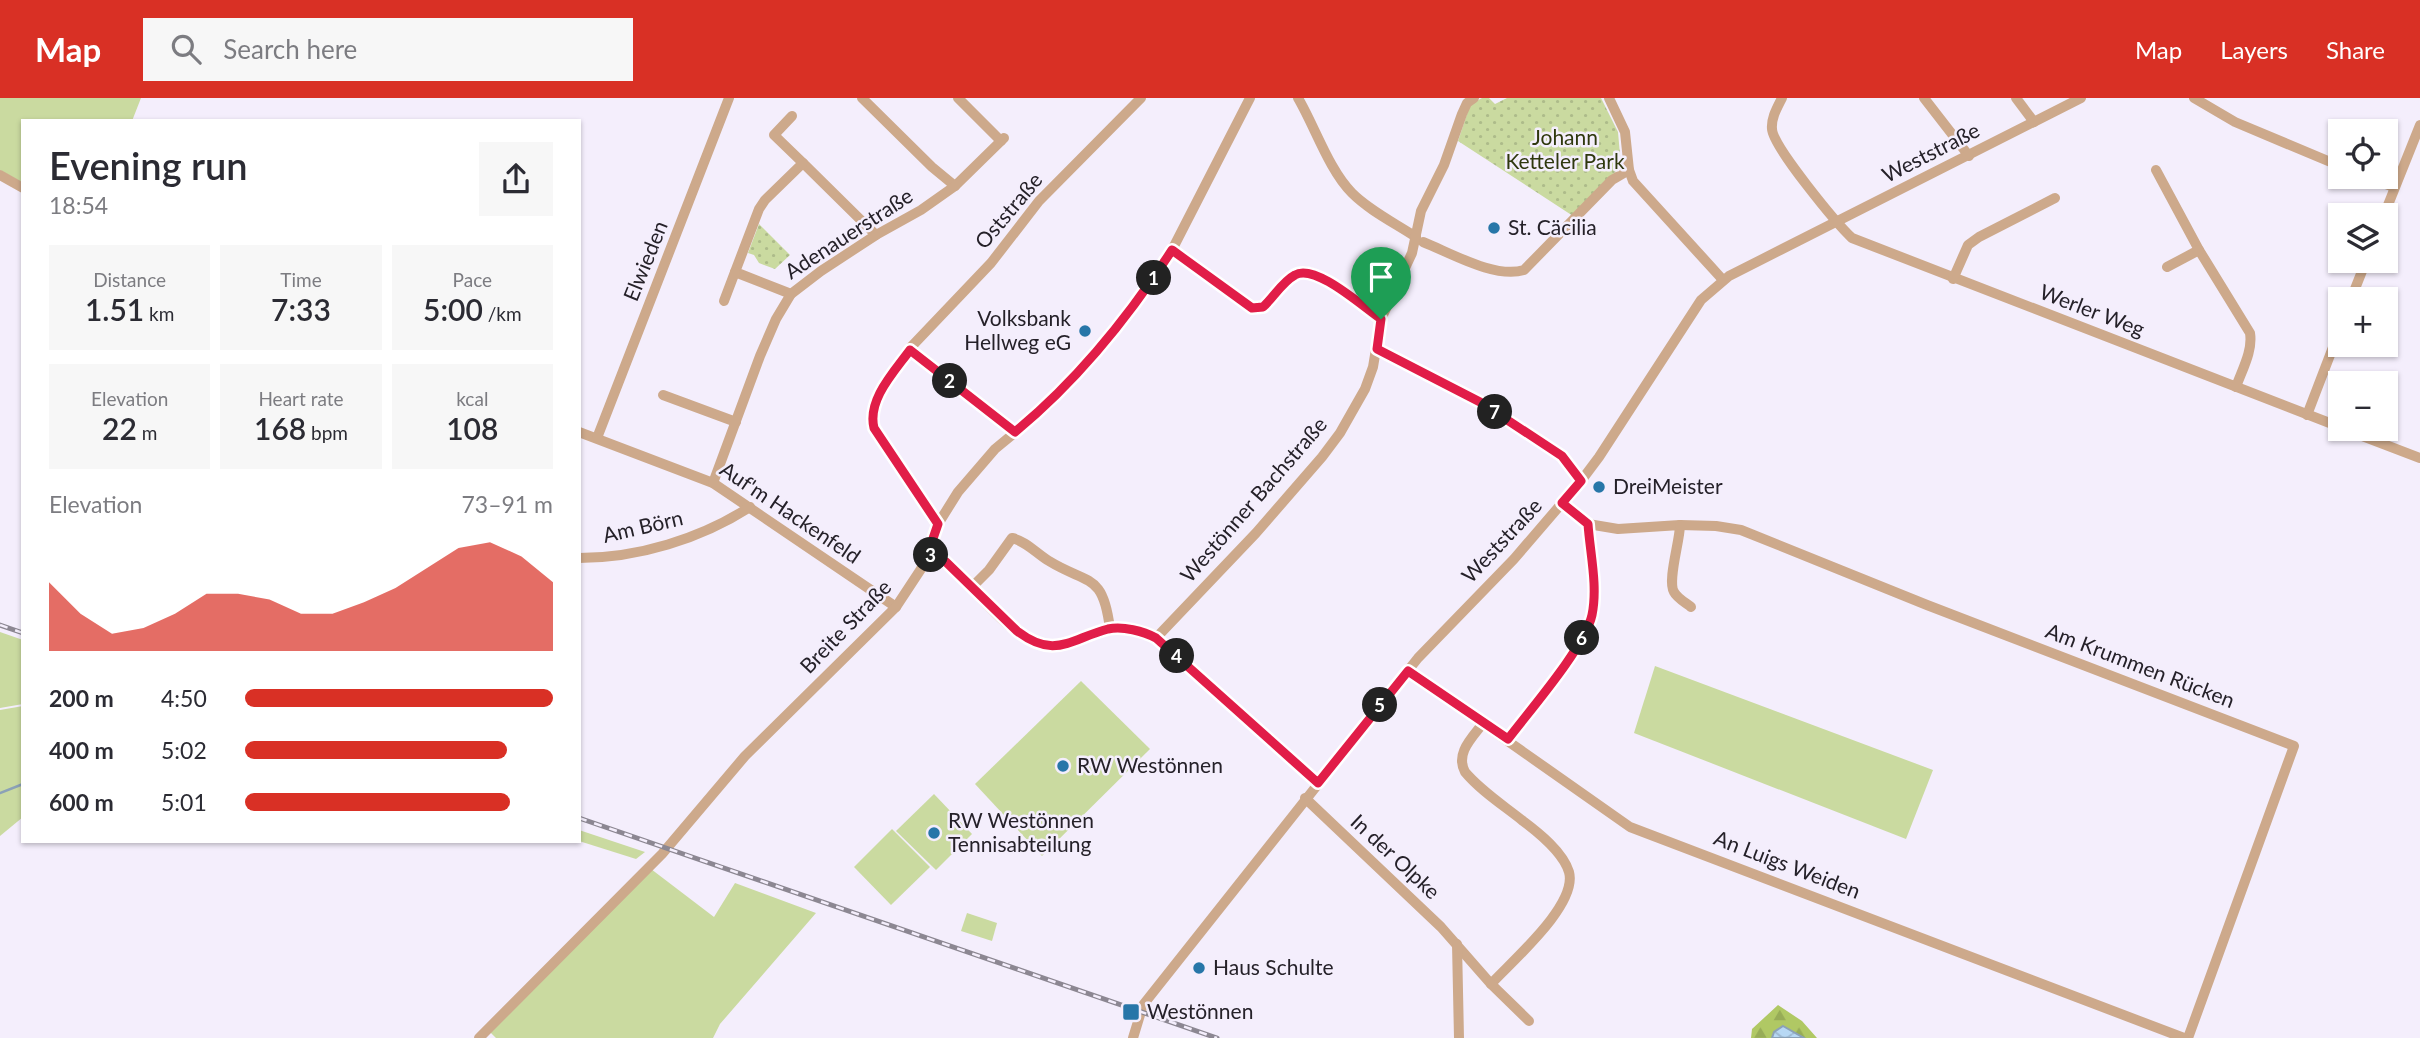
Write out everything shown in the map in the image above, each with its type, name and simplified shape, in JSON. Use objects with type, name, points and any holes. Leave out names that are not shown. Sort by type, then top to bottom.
[{"type":"street","name":"Elwieden","points":[[597,438],[729,98]]},
{"type":"street","points":[[863,98],[955,187]]},
{"type":"street","name":"Adenauerstraße","points":[[713,483],[760,356],[791,294],[876,235],[955,187],[1002,140],[958,98]]},
{"type":"street","name":"Oststraße","points":[[938,524],[874,428],[872,420],[876,403],[910,350],[991,263],[1039,201],[1141,98]]},
{"type":"street","name":"Breite Straße","points":[[480,1038],[662,854],[745,756],[896,607],[921,569],[938,524],[969,478],[995,449],[1048,405],[1109,338],[1153,279],[1172,250],[1250,98]]},
{"type":"street","points":[[1298,98],[1313,122],[1330,161],[1353,194],[1419,239],[1493,270],[1507,273],[1524,270],[1612,180],[1629,170]]},
{"type":"street","points":[[1609,98],[1625,132],[1629,170],[1633,181],[1723,280]]},
{"type":"street","name":"Werler Weg","points":[[1782,98],[1773,118],[1772,133],[1778,146],[1852,238],[2328,423]]},
{"type":"street","points":[[1924,98],[1969,156]]},
{"type":"street","points":[[2016,98],[2034,122]]},
{"type":"street","name":"Weststraße","points":[[1133,1038],[1143,1005],[1408,671],[1442,632],[1514,559],[1581,481],[1701,300],[1723,280],[2081,98]]},
{"type":"street","points":[[2194,98],[2235,122],[2328,161]]},
{"type":"street","name":"Westönner Bachstraße","points":[[1156,638],[1256,533],[1340,433],[1364,389],[1377,349],[1381,319],[1419,239],[1421,211],[1444,165],[1467,100]]},
{"type":"street","points":[[792,116],[774,135],[876,235]]},
{"type":"street","points":[[2398,177],[2420,125]]},
{"type":"street","points":[[724,301],[754,221],[765,200],[803,163]]},
{"type":"street","points":[[2156,170],[2199,250],[2250,333],[2249,351],[2235,387]]},
{"type":"street","points":[[0,175],[21,187]]},
{"type":"street","points":[[1953,279],[1968,245],[2055,198]]},
{"type":"street","points":[[1172,250],[1252,308],[1263,307],[1293,275],[1309,272],[1326,280],[1381,319]]},
{"type":"street","points":[[2167,267],[2199,250]]},
{"type":"street","points":[[735,272],[791,294]]},
{"type":"street","points":[[1377,349],[1480,402],[1562,456],[1581,481]]},
{"type":"street","points":[[910,350],[1015,432]]},
{"type":"street","points":[[2307,415],[2329,357]]},
{"type":"street","points":[[663,394],[736,422]]},
{"type":"street","name":"Auf'm Hackenfeld","points":[[581,433],[713,483],[896,607]]},
{"type":"street","name":"Werler Weg","points":[[2376,441],[2420,458]]},
{"type":"street","points":[[1508,739],[1569,657],[1590,622],[1593,584],[1588,524],[1562,503]]},
{"type":"street","name":"Am Börn","points":[[581,558],[657,548],[699,534],[750,507]]},
{"type":"street","name":"Am Krummen Rücken","points":[[1588,524],[1618,529],[1679,525],[1741,530],[1927,605],[2294,746],[2186,1038]]},
{"type":"street","points":[[1679,525],[1680,538],[1672,587],[1676,596],[1691,607]]},
{"type":"street","points":[[971,588],[989,570],[1012,538],[1019,540],[1050,562],[1094,583],[1104,601],[1110,629]]},
{"type":"street","points":[[928,553],[946,562],[1028,640],[1056,647],[1069,645],[1110,629],[1137,631],[1156,638],[1318,783]]},
{"type":"street","name":"An Luigs Weiden","points":[[1408,671],[1630,827],[2186,1038]]},
{"type":"street","points":[[1483,722],[1462,751],[1462,766],[1465,772],[1550,845],[1564,863],[1570,882],[1568,893],[1557,912],[1491,984]]},
{"type":"street","name":"In der Olpke","points":[[1306,798],[1457,944],[1491,984],[1529,1021]]},
{"type":"street","points":[[1457,944],[1459,1038]]},
{"type":"green space","points":[[0,98],[141,98],[133,119],[21,119],[21,182],[0,170]]},
{"type":"green space","name":"Johann Ketteler Park","points":[[1482,98],[1489,98],[1495,104],[1507,98],[1601,98],[1618,132],[1621,166],[1573,216],[1458,141],[1470,105]]},
{"type":"green space","points":[[759,224],[790,255],[775,269],[759,263],[754,255],[748,253]]},
{"type":"green space","points":[[0,632],[21,639],[21,704],[0,708]]},
{"type":"green space","points":[[1655,666],[1933,770],[1906,839],[1634,733]]},
{"type":"green space","name":"RW Westönnen","points":[[1081,681],[1150,749],[1042,856],[975,784]]},
{"type":"green space","points":[[21,706],[21,819],[0,836],[0,710]]},
{"type":"green space","name":"RW Westönnen Tennisabteilung","points":[[934,794],[972,834],[936,870],[896,831]]},
{"type":"green space","points":[[892,829],[930,867],[891,905],[854,867]]},
{"type":"green space","points":[[581,831],[645,852],[636,859],[581,842]]},
{"type":"green space","points":[[651,869],[714,917],[735,883],[816,913],[720,1024],[713,1038],[496,1038],[490,1032]]},
{"type":"green space","points":[[967,913],[997,923],[992,941],[961,931]]},
{"type":"green space","points":[[1778,1005],[1802,1021],[1817,1038],[1774,1032],[1772,1038],[1751,1038],[1752,1029]]},
{"type":"water","points":[[1783,1026],[1804,1038],[1772,1038],[1774,1032]]},
{"type":"waterway","points":[[0,793],[21,785]]},
{"type":"railway","points":[[0,625],[21,632]]},
{"type":"railway","points":[[581,819],[1217,1038]]},
{"type":"place","name":"St. Cäcilia","points":[[1494,228]]},
{"type":"place","name":"Volksbank Hellweg eG","points":[[1085,331]]},
{"type":"place","name":"DreiMeister","points":[[1599,487]]},
{"type":"place","name":"RW Westönnen","points":[[1063,766]]},
{"type":"place","name":"RW Westönnen Tennisabteilung","points":[[934,833]]},
{"type":"place","name":"Haus Schulte","points":[[1199,968]]},
{"type":"place","name":"Westönnen","points":[[1131,1012]]},
{"type":"route","points":[[1172,250],[1252,308],[1263,307],[1293,275],[1309,272],[1326,280],[1381,319],[1377,349],[1480,402],[1562,456],[1581,481],[1562,503],[1588,524],[1593,574],[1592,613],[1585,633],[1569,657],[1508,739],[1408,671],[1318,783],[1156,638],[1137,631],[1110,629],[1069,645],[1056,647],[1028,640],[946,562],[928,553],[938,524],[874,428],[872,420],[876,403],[910,350],[1015,432],[1074,379],[1118,327],[1172,250]]}]
